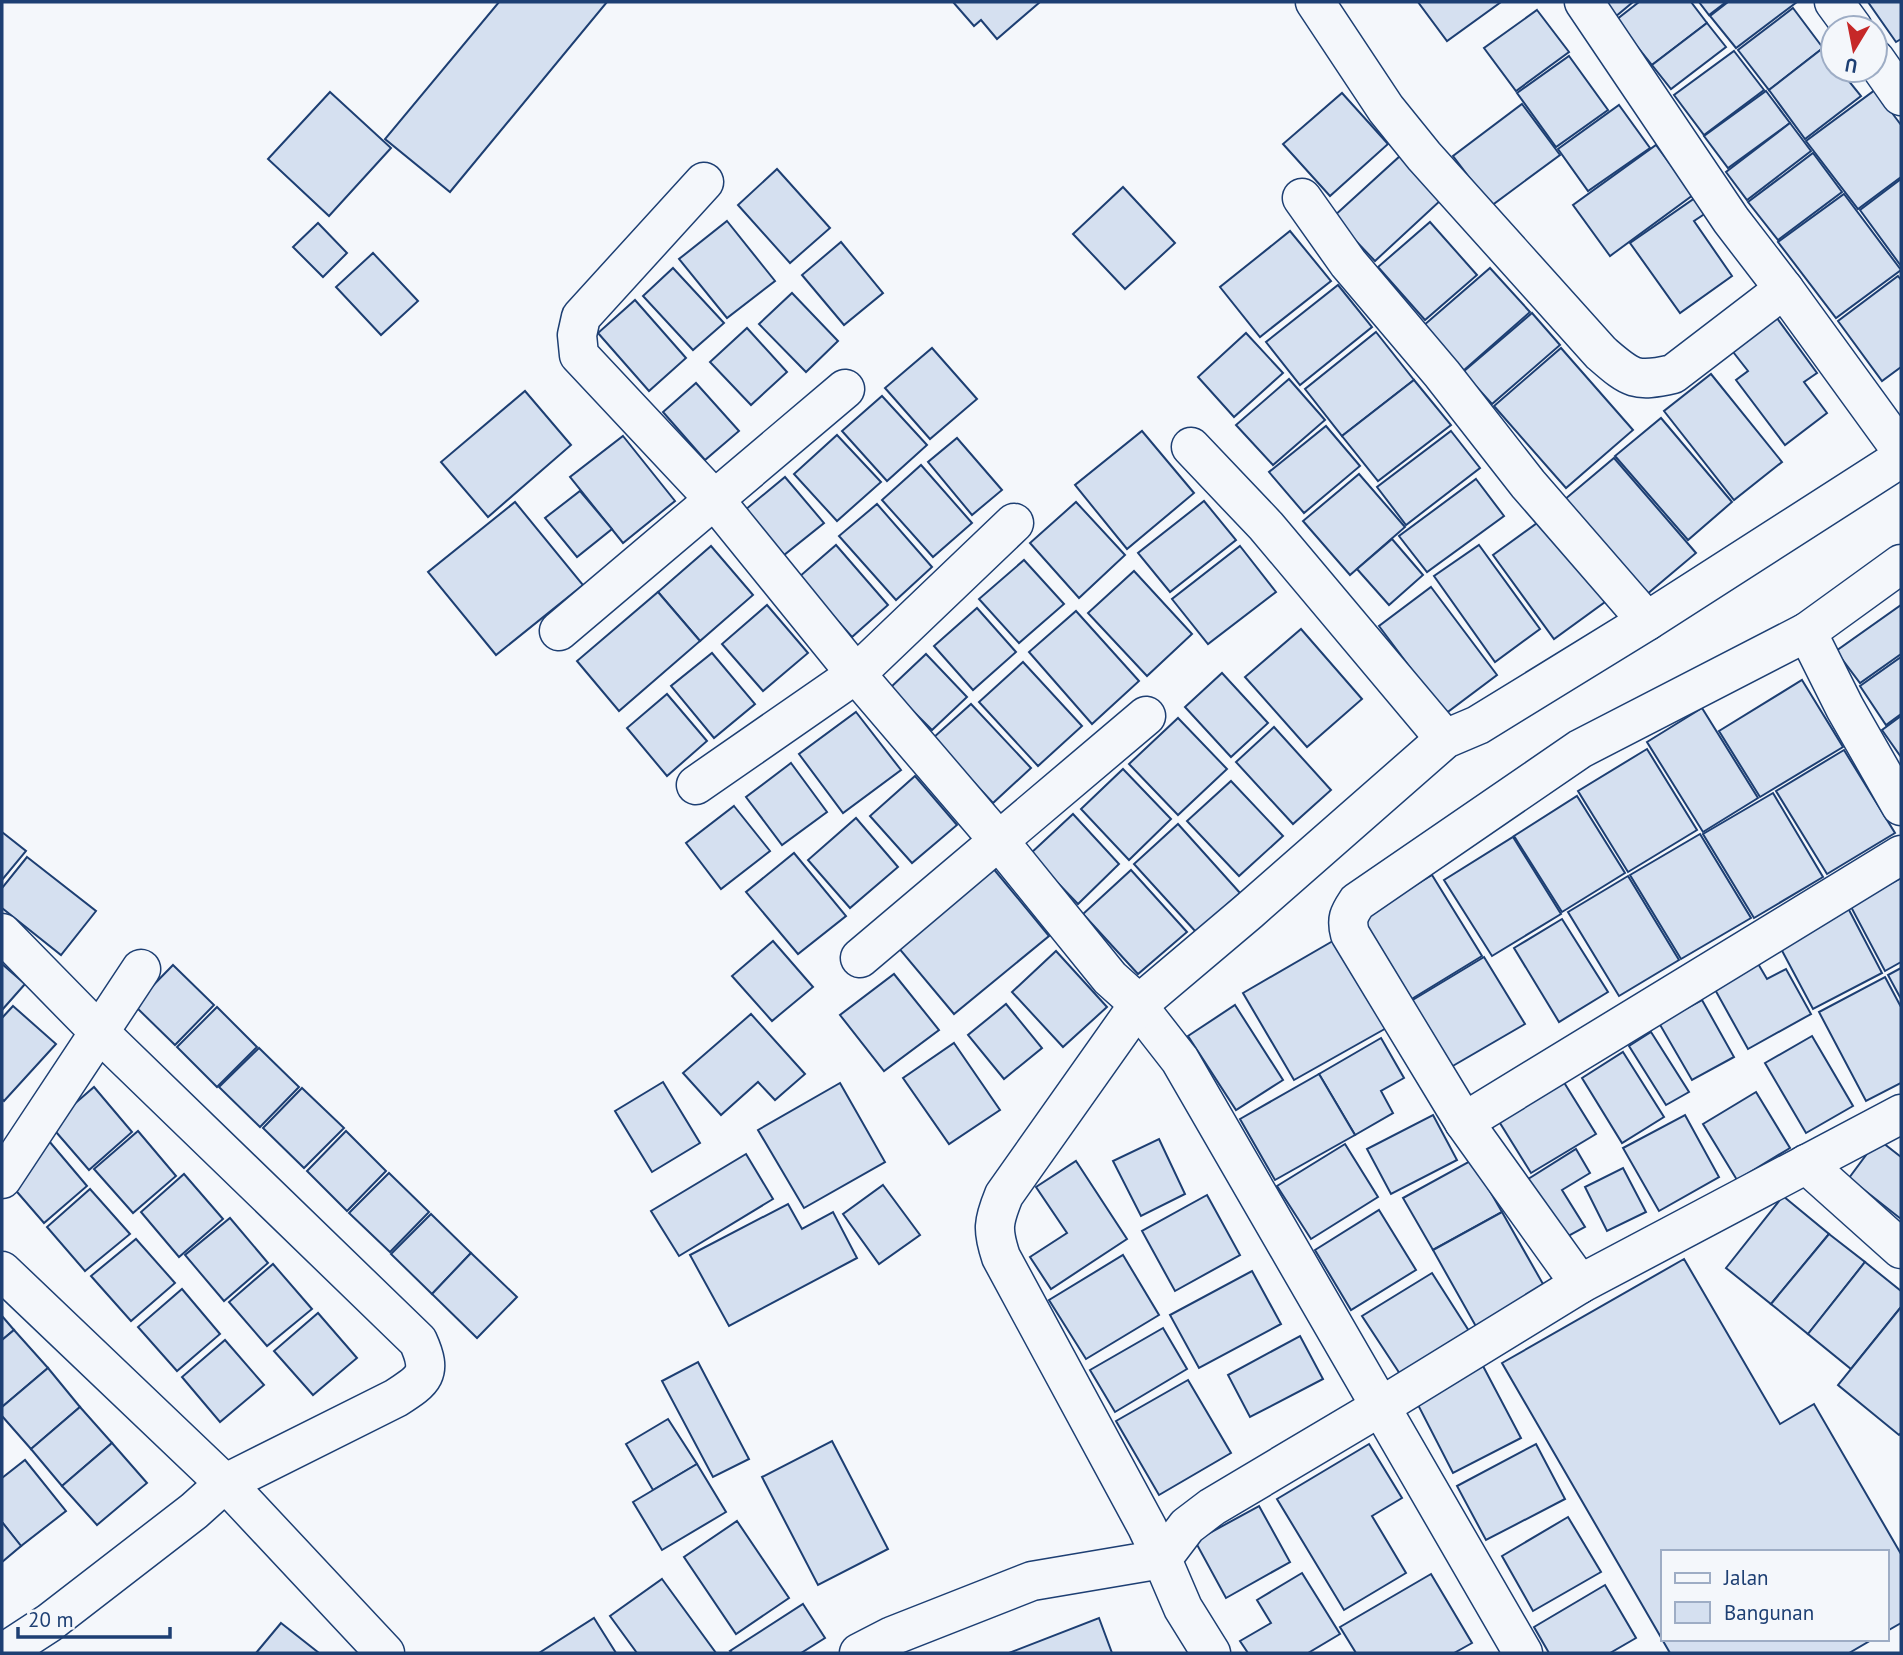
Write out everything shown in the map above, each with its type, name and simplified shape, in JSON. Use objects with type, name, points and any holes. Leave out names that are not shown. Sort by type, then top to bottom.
[{"type":"street","points":[[1315,2],[1386,109],[1424,156],[1601,353],[1627,375],[1650,379],[1673,374],[1784,289]]},
{"type":"street","points":[[1584,2],[1731,220],[1901,450]]},
{"type":"street","points":[[1889,79],[1901,96]]},
{"type":"street","points":[[704,182],[581,317],[577,335],[579,355],[714,499],[856,674],[999,841],[1110,978],[1144,1012],[1181,1060],[1523,1653]]},
{"type":"street","points":[[1302,198],[1348,263],[1442,374],[1528,484],[1647,621]]},
{"type":"street","points":[[559,631],[845,389]]},
{"type":"street","points":[[1191,447],[1266,526],[1445,738]]},
{"type":"street","points":[[1212,1653],[1183,1608],[1147,1527],[1001,1257],[994,1237],[995,1217],[1004,1195],[1144,1012],[1249,911],[1445,738],[1478,725],[1647,621],[1901,458]]},
{"type":"street","points":[[696,785],[856,674],[1014,523]]},
{"type":"street","points":[[1580,1284],[1464,1122],[1350,934],[1348,915],[1357,902],[1580,749],[1807,632],[1901,564]]},
{"type":"street","points":[[1807,632],[1844,708],[1901,806]]},
{"type":"street","points":[[860,958],[1146,716]]},
{"type":"street","points":[[1464,1122],[1901,855]]},
{"type":"street","points":[[2,933],[99,1032],[418,1341],[426,1359],[425,1371],[416,1385],[406,1392],[194,1511],[49,1623],[4,1653]]},
{"type":"street","points":[[2,1179],[141,969]]},
{"type":"street","points":[[859,1653],[892,1636],[1032,1581],[1163,1559],[1187,1525],[1212,1507],[1580,1284],[1901,1114]]},
{"type":"street","points":[[1807,1164],[1901,1249]]},
{"type":"street","points":[[2,1271],[231,1491],[385,1653]]},
{"type":"building","points":[[499,2],[607,2],[450,192],[385,139]]},
{"type":"building","points":[[953,2],[1040,2],[997,39],[981,20],[974,26]]},
{"type":"building","points":[[1418,2],[1501,2],[1447,41]]},
{"type":"building","points":[[1603,2],[1633,2],[1615,17]]},
{"type":"building","points":[[1639,2],[1691,2],[1707,23],[1652,65],[1616,20]]},
{"type":"building","points":[[1699,2],[1726,2],[1709,15]]},
{"type":"building","points":[[1728,2],[1797,2],[1736,48],[1710,16]]},
{"type":"building","points":[[1868,2],[1901,2],[1901,39],[1896,42],[1889,32],[1889,14],[1876,14]]},
{"type":"building","points":[[1793,8],[1819,43],[1819,51],[1769,90],[1738,50]]},
{"type":"building","points":[[1537,10],[1569,52],[1516,91],[1484,48]]},
{"type":"building","points":[[1707,23],[1726,47],[1671,89],[1652,65]]},
{"type":"building","points":[[1734,51],[1764,90],[1704,135],[1674,95]]},
{"type":"building","points":[[1819,51],[1819,84],[1851,84],[1861,96],[1805,139],[1769,90]]},
{"type":"building","points":[[1569,56],[1608,110],[1556,147],[1517,93]]},
{"type":"building","points":[[1875,90],[1901,125],[1901,177],[1858,209],[1806,141]]},
{"type":"building","points":[[1766,91],[1790,123],[1728,168],[1704,136]]},
{"type":"building","points":[[330,92],[391,148],[329,216],[268,159]]},
{"type":"building","points":[[1342,93],[1388,144],[1330,196],[1283,144]]},
{"type":"building","points":[[1522,104],[1560,155],[1491,206],[1453,156]]},
{"type":"building","points":[[1619,105],[1650,148],[1588,191],[1558,149]]},
{"type":"building","points":[[1790,123],[1811,151],[1747,200],[1726,172]]},
{"type":"building","points":[[1656,145],[1693,195],[1610,256],[1573,205]]},
{"type":"building","points":[[1813,153],[1842,192],[1778,240],[1748,202]]},
{"type":"building","points":[[1400,156],[1442,199],[1375,261],[1333,217]]},
{"type":"building","points":[[777,169],[830,228],[790,263],[738,205]]},
{"type":"building","points":[[1901,179],[1901,266],[1860,210]]},
{"type":"building","points":[[1123,187],[1175,243],[1125,289],[1073,234]]},
{"type":"building","points":[[1844,194],[1901,270],[1836,318],[1778,242]]},
{"type":"building","points":[[1695,198],[1706,213],[1694,221],[1732,276],[1680,313],[1630,243]]},
{"type":"building","points":[[727,221],[775,281],[727,318],[679,259]]},
{"type":"building","points":[[1430,222],[1477,275],[1425,320],[1378,267]]},
{"type":"building","points":[[318,223],[347,253],[323,277],[293,247]]},
{"type":"building","points":[[1290,231],[1331,281],[1260,337],[1220,287]]},
{"type":"building","points":[[841,242],[883,293],[844,325],[802,275]]},
{"type":"building","points":[[373,253],[418,301],[381,335],[336,287]]},
{"type":"building","points":[[673,268],[724,323],[693,350],[643,296]]},
{"type":"building","points":[[1490,268],[1530,312],[1463,371],[1423,326]]},
{"type":"building","points":[[1898,276],[1901,280],[1901,367],[1882,381],[1838,321]]},
{"type":"building","points":[[1338,285],[1372,327],[1300,385],[1266,342]]},
{"type":"building","points":[[792,293],[838,341],[806,372],[759,324]]},
{"type":"building","points":[[635,300],[686,358],[649,391],[598,333]]},
{"type":"building","points":[[1532,313],[1560,345],[1492,404],[1463,372]]},
{"type":"building","points":[[1774,314],[1817,373],[1804,382],[1827,413],[1785,445],[1736,380],[1748,371],[1730,348]]},
{"type":"building","points":[[747,328],[787,372],[751,405],[710,362]]},
{"type":"building","points":[[1376,332],[1414,380],[1342,436],[1305,389]]},
{"type":"building","points":[[1246,333],[1283,373],[1234,417],[1198,377]]},
{"type":"building","points":[[932,348],[977,399],[930,439],[885,388]]},
{"type":"building","points":[[1561,348],[1633,430],[1566,488],[1494,406]]},
{"type":"building","points":[[1711,374],[1782,462],[1734,500],[1664,411]]},
{"type":"building","points":[[1289,379],[1325,420],[1273,465],[1236,425]]},
{"type":"building","points":[[1414,380],[1451,425],[1378,481],[1342,436]]},
{"type":"building","points":[[696,383],[739,431],[705,460],[663,412]]},
{"type":"building","points":[[525,391],[571,445],[488,517],[441,462]]},
{"type":"building","points":[[882,396],[927,445],[887,481],[842,431]]},
{"type":"building","points":[[1661,418],[1732,502],[1688,540],[1615,456]]},
{"type":"building","points":[[1326,426],[1360,466],[1304,513],[1269,472]]},
{"type":"building","points":[[1142,431],[1194,493],[1127,549],[1075,485]]},
{"type":"building","points":[[1451,431],[1480,468],[1406,525],[1377,487]]},
{"type":"building","points":[[837,435],[881,482],[837,521],[794,474]]},
{"type":"building","points":[[623,436],[675,501],[623,543],[570,477]]},
{"type":"building","points":[[957,438],[1002,490],[972,515],[928,462]]},
{"type":"building","points":[[1614,458],[1696,553],[1646,595],[1564,500]]},
{"type":"building","points":[[921,465],[972,523],[933,557],[882,500]]},
{"type":"building","points":[[1359,474],[1405,527],[1350,575],[1303,521]]},
{"type":"building","points":[[785,477],[824,523],[784,555],[745,510]]},
{"type":"building","points":[[1476,479],[1504,516],[1427,572],[1399,536]]},
{"type":"building","points":[[580,491],[612,529],[577,557],[545,518]]},
{"type":"building","points":[[1204,501],[1236,540],[1170,592],[1138,553]]},
{"type":"building","points":[[515,502],[583,585],[496,655],[428,572]]},
{"type":"building","points":[[1076,502],[1125,555],[1079,598],[1030,543]]},
{"type":"building","points":[[877,504],[932,567],[896,600],[839,536]]},
{"type":"building","points":[[1544,518],[1605,602],[1554,639],[1493,555]]},
{"type":"building","points":[[1392,539],[1423,575],[1389,605],[1357,569]]},
{"type":"building","points":[[836,545],[888,605],[852,637],[799,577]]},
{"type":"building","points":[[1479,545],[1540,629],[1495,662],[1434,576]]},
{"type":"building","points":[[711,546],[753,595],[700,641],[658,592]]},
{"type":"building","points":[[1240,546],[1276,592],[1208,644],[1172,599]]},
{"type":"building","points":[[1024,560],[1064,604],[1019,643],[979,599]]},
{"type":"building","points":[[1134,571],[1192,634],[1147,676],[1088,613]]},
{"type":"building","points":[[1431,587],[1497,675],[1445,714],[1379,626]]},
{"type":"building","points":[[658,592],[700,641],[619,711],[577,661]]},
{"type":"building","points":[[767,605],[808,653],[763,691],[722,644]]},
{"type":"building","points":[[1901,605],[1901,654],[1860,683],[1836,651]]},
{"type":"building","points":[[977,608],[1016,652],[973,690],[934,646]]},
{"type":"building","points":[[1076,611],[1139,681],[1092,724],[1029,652]]},
{"type":"building","points":[[1301,629],[1362,699],[1307,747],[1245,677]]},
{"type":"building","points":[[712,653],[755,704],[714,738],[671,686]]},
{"type":"building","points":[[926,654],[967,697],[932,730],[890,688]]},
{"type":"building","points":[[1901,657],[1901,714],[1886,725],[1860,686]]},
{"type":"building","points":[[1023,662],[1082,726],[1038,766],[979,702]]},
{"type":"building","points":[[1222,673],[1268,723],[1231,757],[1185,707]]},
{"type":"building","points":[[1802,680],[1843,747],[1760,797],[1719,731]]},
{"type":"building","points":[[667,694],[707,741],[667,776],[627,728]]},
{"type":"building","points":[[971,704],[1031,768],[993,803],[933,738]]},
{"type":"building","points":[[1702,708],[1758,798],[1703,832],[1647,742]]},
{"type":"building","points":[[856,712],[901,770],[843,813],[799,754]]},
{"type":"building","points":[[1901,716],[1901,757],[1882,730]]},
{"type":"building","points":[[1178,718],[1227,769],[1178,815],[1129,764]]},
{"type":"building","points":[[1274,727],[1331,790],[1293,824],[1236,762]]},
{"type":"building","points":[[1647,749],[1697,830],[1628,872],[1578,791]]},
{"type":"building","points":[[1844,750],[1895,833],[1827,874],[1776,791]]},
{"type":"building","points":[[791,763],[827,812],[782,845],[746,797]]},
{"type":"building","points":[[1123,769],[1171,819],[1129,860],[1081,809]]},
{"type":"building","points":[[915,776],[957,825],[912,863],[870,816]]},
{"type":"building","points":[[1231,781],[1283,836],[1239,876],[1187,821]]},
{"type":"building","points":[[1773,793],[1823,877],[1754,918],[1703,834]]},
{"type":"building","points":[[1577,796],[1625,873],[1562,912],[1514,836]]},
{"type":"building","points":[[734,806],[770,851],[721,889],[686,843]]},
{"type":"building","points":[[1073,814],[1119,864],[1078,904],[1030,854]]},
{"type":"building","points":[[856,818],[898,867],[850,908],[808,860]]},
{"type":"building","points":[[1178,824],[1240,893],[1196,932],[1134,864]]},
{"type":"building","points":[[2,832],[26,851],[2,880]]},
{"type":"building","points":[[1700,834],[1751,918],[1681,959],[1630,875]]},
{"type":"building","points":[[1513,837],[1561,914],[1492,956],[1444,880]]},
{"type":"building","points":[[794,853],[846,916],[798,954],[746,892]]},
{"type":"building","points":[[27,857],[96,911],[61,955],[2,908],[2,888]]},
{"type":"building","points":[[992,867],[1049,936],[954,1014],[897,946]]},
{"type":"building","points":[[1131,870],[1187,932],[1138,974],[1083,914]]},
{"type":"building","points":[[1432,875],[1482,956],[1410,1000],[1360,919]]},
{"type":"building","points":[[1628,876],[1679,960],[1619,996],[1568,912]]},
{"type":"building","points":[[1901,878],[1901,962],[1885,971],[1850,905]]},
{"type":"building","points":[[1848,908],[1882,973],[1813,1009],[1779,945]]},
{"type":"building","points":[[1562,919],[1608,992],[1559,1022],[1514,948]]},
{"type":"building","points":[[1338,938],[1390,1026],[1294,1080],[1243,993]]},
{"type":"building","points":[[773,941],[813,987],[772,1021],[732,976]]},
{"type":"building","points":[[1056,951],[1107,1007],[1063,1047],[1012,992]]},
{"type":"building","points":[[1484,957],[1525,1024],[1451,1067],[1411,1001]]},
{"type":"building","points":[[1757,962],[1767,979],[1786,969],[1811,1014],[1748,1049],[1713,986]]},
{"type":"building","points":[[2,964],[25,984],[2,1010]]},
{"type":"building","points":[[173,965],[214,1005],[175,1045],[134,1005]]},
{"type":"building","points":[[1901,968],[1901,999],[1888,975]]},
{"type":"building","points":[[894,974],[939,1030],[884,1071],[840,1015]]},
{"type":"building","points":[[1885,977],[1901,1007],[1901,1083],[1866,1101],[1819,1012]]},
{"type":"building","points":[[1702,1000],[1734,1057],[1692,1080],[1659,1023]]},
{"type":"building","points":[[1006,1004],[1042,1048],[1004,1079],[968,1035]]},
{"type":"building","points":[[1235,1005],[1283,1080],[1236,1110],[1188,1036]]},
{"type":"building","points":[[13,1006],[56,1044],[4,1101],[2,1018]]},
{"type":"building","points":[[217,1007],[257,1047],[217,1087],[177,1047]]},
{"type":"building","points":[[751,1014],[805,1074],[775,1100],[758,1082],[721,1115],[683,1073]]},
{"type":"building","points":[[1651,1032],[1689,1092],[1666,1105],[1629,1046]]},
{"type":"building","points":[[1812,1036],[1853,1106],[1806,1133],[1765,1063]]},
{"type":"building","points":[[1381,1038],[1404,1078],[1381,1091],[1393,1113],[1355,1135],[1319,1074]]},
{"type":"building","points":[[954,1043],[1000,1110],[949,1144],[903,1078]]},
{"type":"building","points":[[259,1048],[299,1087],[260,1127],[219,1087]]},
{"type":"building","points":[[1623,1052],[1664,1117],[1622,1143],[1582,1078]]},
{"type":"building","points":[[1319,1074],[1355,1135],[1275,1180],[1240,1119]]},
{"type":"building","points":[[1560,1076],[1596,1134],[1531,1173],[1495,1115]]},
{"type":"building","points":[[663,1082],[700,1143],[652,1172],[615,1111]]},
{"type":"building","points":[[840,1083],[885,1162],[804,1208],[758,1130]]},
{"type":"building","points":[[94,1087],[132,1132],[89,1170],[50,1125]]},
{"type":"building","points":[[302,1088],[344,1128],[304,1168],[263,1128]]},
{"type":"building","points":[[1756,1092],[1790,1148],[1737,1180],[1703,1124]]},
{"type":"building","points":[[1433,1115],[1457,1160],[1391,1194],[1367,1149]]},
{"type":"building","points":[[1685,1115],[1719,1177],[1659,1211],[1623,1148]]},
{"type":"building","points":[[138,1131],[176,1176],[133,1213],[94,1169]]},
{"type":"building","points":[[346,1131],[386,1171],[347,1211],[307,1171]]},
{"type":"building","points":[[1159,1139],[1185,1194],[1141,1216],[1113,1161]]},
{"type":"building","points":[[1878,1139],[1901,1157],[1901,1219],[1849,1178]]},
{"type":"building","points":[[49,1141],[87,1186],[44,1223],[5,1178]]},
{"type":"building","points":[[1345,1144],[1378,1197],[1311,1239],[1277,1186]]},
{"type":"building","points":[[1576,1149],[1590,1173],[1562,1190],[1585,1227],[1561,1240],[1525,1181]]},
{"type":"building","points":[[746,1154],[773,1199],[679,1256],[651,1211]]},
{"type":"building","points":[[1472,1160],[1502,1212],[1433,1250],[1403,1198]]},
{"type":"building","points":[[1076,1161],[1127,1239],[1051,1289],[1030,1257],[1067,1233],[1036,1187]]},
{"type":"building","points":[[1623,1168],[1646,1212],[1607,1231],[1585,1187]]},
{"type":"building","points":[[389,1173],[429,1212],[390,1252],[349,1213]]},
{"type":"building","points":[[184,1174],[223,1219],[179,1257],[141,1212]]},
{"type":"building","points":[[883,1185],[920,1235],[879,1264],[843,1214]]},
{"type":"building","points":[[90,1189],[130,1234],[85,1271],[47,1227]]},
{"type":"building","points":[[1207,1195],[1240,1255],[1175,1291],[1142,1231]]},
{"type":"building","points":[[1783,1196],[1829,1234],[1771,1304],[1726,1268]]},
{"type":"building","points":[[788,1204],[802,1229],[833,1212],[857,1258],[729,1326],[690,1255]]},
{"type":"building","points":[[1379,1210],[1416,1270],[1351,1310],[1315,1250]]},
{"type":"building","points":[[1502,1212],[1547,1291],[1478,1330],[1433,1250]]},
{"type":"building","points":[[431,1214],[471,1253],[432,1294],[391,1254]]},
{"type":"building","points":[[230,1218],[268,1263],[224,1301],[185,1255]]},
{"type":"building","points":[[1829,1234],[1865,1262],[1808,1334],[1771,1304]]},
{"type":"building","points":[[136,1239],[175,1283],[131,1321],[91,1276]]},
{"type":"building","points":[[471,1253],[517,1297],[477,1338],[432,1294]]},
{"type":"building","points":[[1123,1255],[1159,1315],[1086,1359],[1049,1300]]},
{"type":"building","points":[[1684,1259],[1780,1424],[1814,1404],[1901,1554],[1901,1623],[1889,1630],[1889,1550],[1661,1550],[1661,1637],[1502,1363]]},
{"type":"building","points":[[1865,1262],[1901,1291],[1901,1307],[1851,1369],[1808,1334]]},
{"type":"building","points":[[273,1264],[312,1309],[267,1346],[229,1302]]},
{"type":"building","points":[[1252,1271],[1281,1324],[1199,1368],[1170,1315]]},
{"type":"building","points":[[1432,1273],[1469,1331],[1400,1374],[1362,1316]]},
{"type":"building","points":[[182,1289],[220,1334],[177,1371],[138,1327]]},
{"type":"building","points":[[1901,1307],[1901,1433],[1899,1435],[1838,1385]]},
{"type":"building","points":[[318,1313],[357,1358],[313,1395],[274,1351]]},
{"type":"building","points":[[2,1316],[14,1330],[2,1340]]},
{"type":"building","points":[[1163,1328],[1187,1369],[1115,1412],[1090,1370]]},
{"type":"building","points":[[14,1330],[48,1368],[2,1407],[2,1340]]},
{"type":"building","points":[[1300,1336],[1323,1379],[1250,1417],[1228,1375]]},
{"type":"building","points":[[225,1340],[264,1385],[220,1422],[182,1377]]},
{"type":"building","points":[[698,1362],[749,1459],[713,1477],[662,1381]]},
{"type":"building","points":[[1483,1366],[1521,1438],[1453,1473],[1416,1401]]},
{"type":"building","points":[[48,1368],[80,1407],[31,1449],[2,1416],[2,1407]]},
{"type":"building","points":[[1188,1380],[1231,1453],[1159,1495],[1116,1421]]},
{"type":"building","points":[[80,1407],[112,1443],[62,1486],[31,1449]]},
{"type":"building","points":[[668,1419],[697,1464],[653,1490],[626,1444]]},
{"type":"building","points":[[832,1441],[888,1549],[818,1585],[762,1477]]},
{"type":"building","points":[[112,1443],[147,1483],[97,1525],[62,1486]]},
{"type":"building","points":[[1369,1444],[1402,1498],[1372,1516],[1406,1573],[1344,1610],[1277,1499]]},
{"type":"building","points":[[1536,1444],[1565,1499],[1486,1540],[1457,1486]]},
{"type":"building","points":[[25,1460],[66,1511],[21,1546],[2,1522],[2,1478]]},
{"type":"building","points":[[697,1464],[726,1512],[662,1550],[633,1502]]},
{"type":"building","points":[[1259,1506],[1290,1562],[1226,1598],[1195,1541]]},
{"type":"building","points":[[1568,1517],[1601,1572],[1533,1611],[1502,1556]]},
{"type":"building","points":[[737,1521],[789,1598],[736,1634],[684,1557]]},
{"type":"building","points":[[2,1522],[21,1546],[2,1562]]},
{"type":"building","points":[[1302,1573],[1340,1634],[1308,1653],[1248,1653],[1240,1641],[1271,1623],[1257,1600]]},
{"type":"building","points":[[1431,1574],[1472,1643],[1454,1653],[1356,1653],[1340,1627]]},
{"type":"building","points":[[662,1579],[716,1653],[637,1653],[610,1616]]},
{"type":"building","points":[[1605,1585],[1636,1638],[1610,1653],[1549,1653],[1534,1627]]},
{"type":"building","points":[[803,1604],[825,1638],[801,1653],[730,1651]]},
{"type":"building","points":[[594,1618],[616,1653],[539,1653]]},
{"type":"building","points":[[1099,1618],[1112,1653],[1009,1653]]},
{"type":"building","points":[[281,1623],[319,1653],[256,1653]]},
{"type":"building","points":[[1663,1641],[1870,1641],[1849,1653],[1670,1653]]}]
